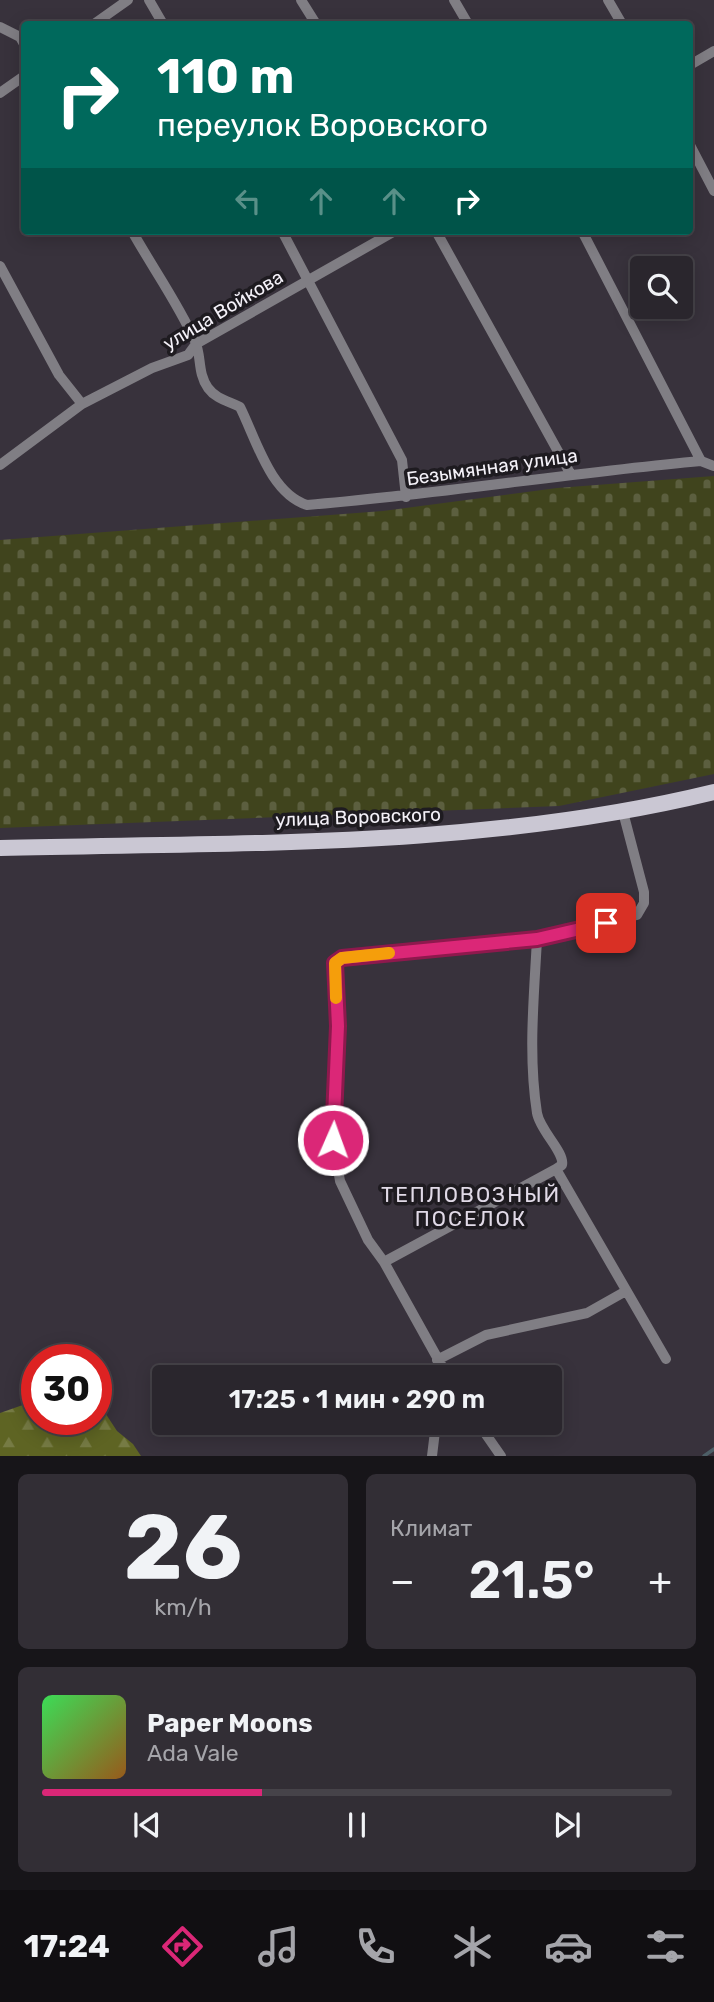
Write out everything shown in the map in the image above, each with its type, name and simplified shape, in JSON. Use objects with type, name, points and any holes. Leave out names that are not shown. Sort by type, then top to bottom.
[{"type":"main road","name":"улица Воровского","points":[[0,848],[454,834],[624,812],[714,792]]},
{"type":"street","points":[[98,21],[128,0]]},
{"type":"street","points":[[149,0],[161,21]]},
{"type":"street","points":[[301,0],[314,21]]},
{"type":"street","points":[[454,0],[466,21]]},
{"type":"street","points":[[608,0],[620,21]]},
{"type":"street","points":[[0,27],[21,39]]},
{"type":"street","points":[[693,63],[714,51]]},
{"type":"street","points":[[0,93],[21,78]]},
{"type":"street","points":[[693,151],[714,191]]},
{"type":"street","points":[[134,235],[196,344],[198,370]]},
{"type":"street","points":[[284,235],[310,279],[402,460],[406,497]]},
{"type":"street","name":"улица Войкова","points":[[0,465],[82,404],[152,368],[188,355],[196,344],[388,235]]},
{"type":"street","points":[[438,235],[570,473]]},
{"type":"street","points":[[584,235],[701,461],[714,467]]},
{"type":"street","points":[[0,266],[60,375],[82,404]]},
{"type":"street","points":[[180,359],[198,370]]},
{"type":"street","name":"Безымянная улица","points":[[198,370],[210,391],[221,400],[240,407],[280,487],[294,501],[307,505],[406,497],[570,473],[701,461]]},
{"type":"street","points":[[440,1365],[355,1215],[335,1162],[338,1026],[335,963],[342,958],[537,939],[629,918],[642,911],[644,891],[624,812]]},
{"type":"street","points":[[384,1262],[556,1169],[563,1160],[539,1122],[532,1067],[537,939]]},
{"type":"street","points":[[556,1169],[666,1359]]},
{"type":"street","points":[[437,1360],[486,1335],[587,1313],[626,1291]]},
{"type":"street","points":[[432,1456],[435,1435]]},
{"type":"street","points":[[486,1435],[501,1456]]},
{"type":"green space","points":[[714,476],[714,774],[559,806],[0,828],[0,540],[383,511],[557,488]]},
{"type":"green space","points":[[21,1406],[21,1435],[112,1435],[112,1423],[141,1456],[0,1456],[0,1413]]},
{"type":"waterway","points":[[704,1456],[714,1449]]},
{"type":"slow traffic","points":[[336,998],[335,963],[342,958],[389,953]]},
{"type":"district","name":"ТЕПЛОВОЗНЫЙ ПОСЕЛОК","points":[[471,1206]]},
{"type":"route","points":[[333,1140],[338,1026],[335,963],[342,958],[537,939],[606,923]]}]
